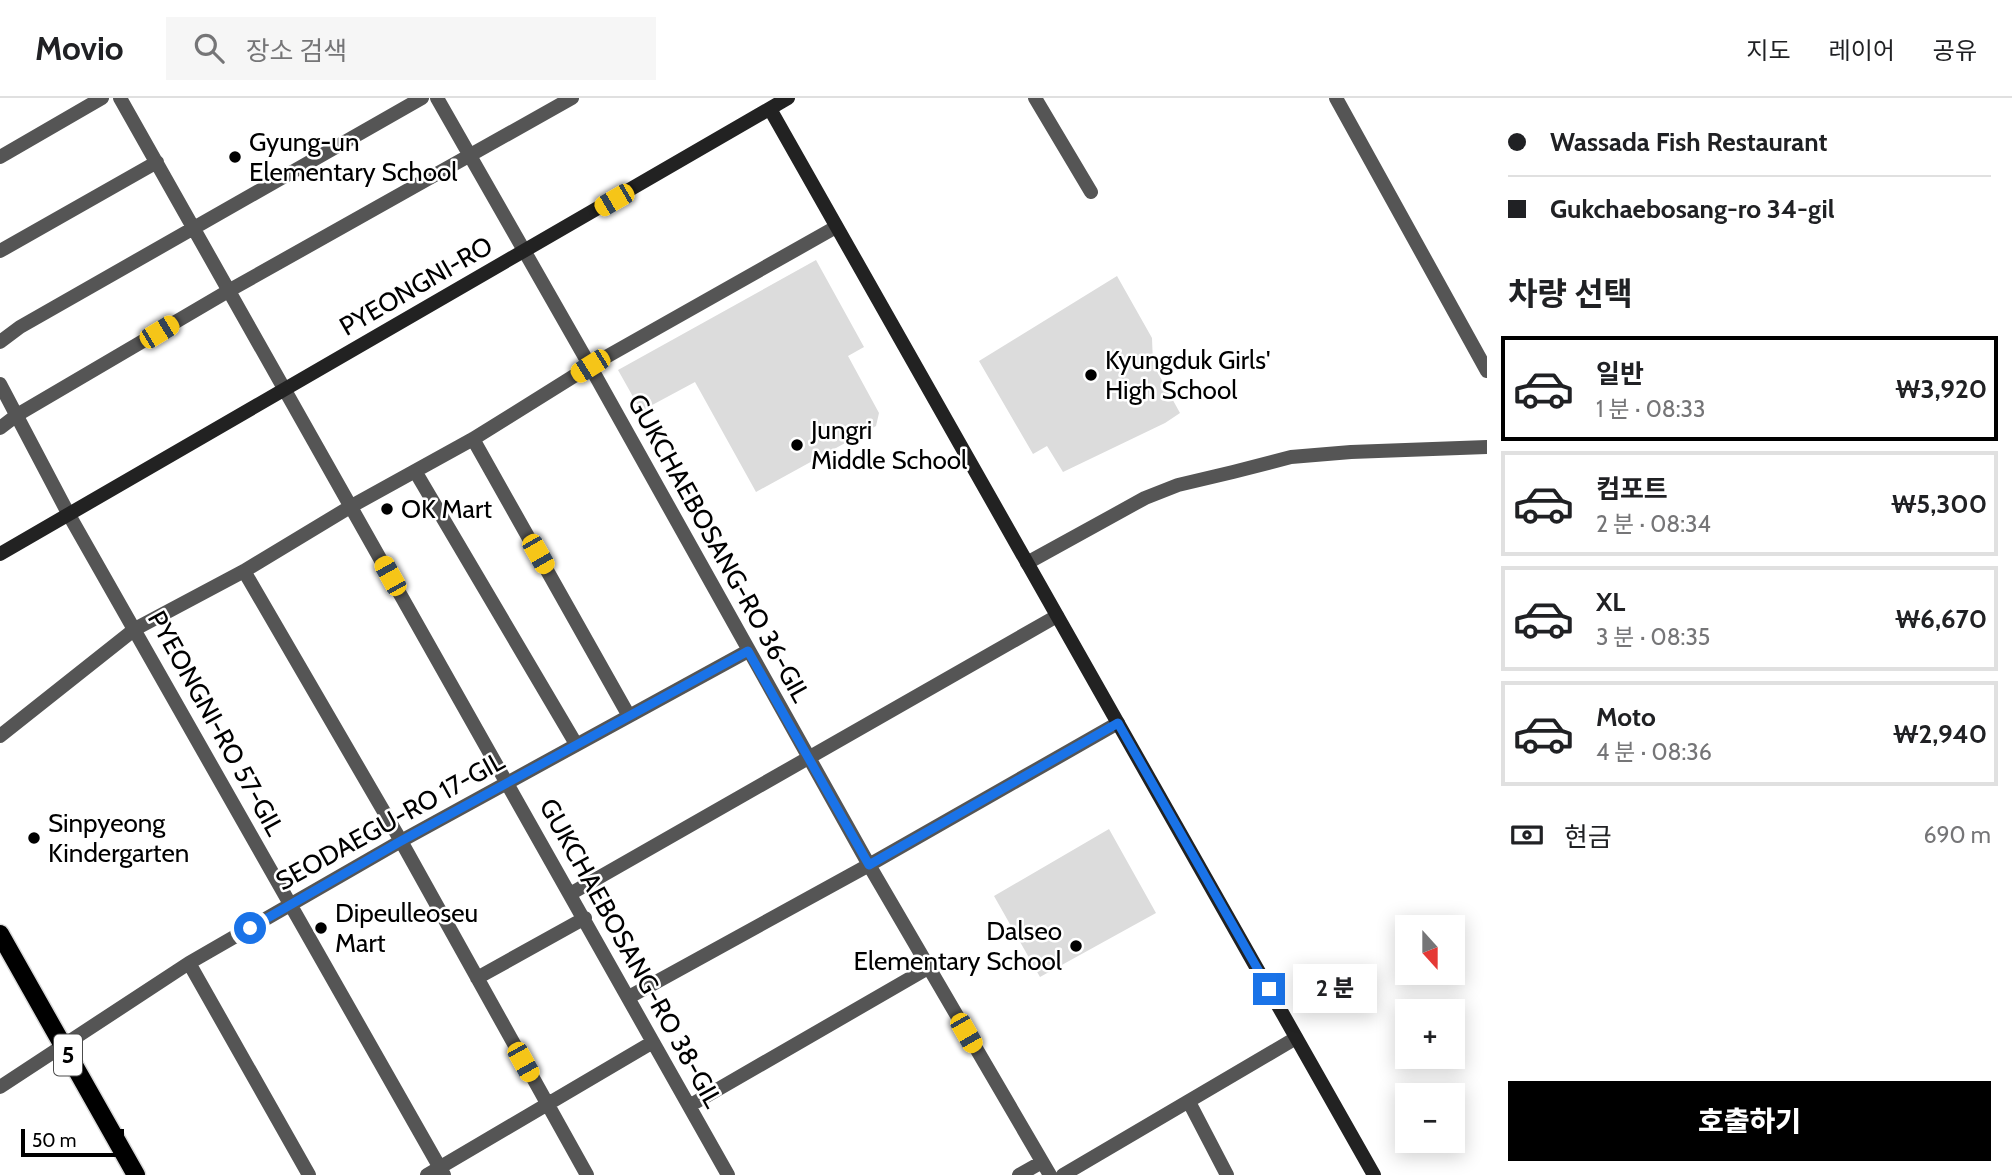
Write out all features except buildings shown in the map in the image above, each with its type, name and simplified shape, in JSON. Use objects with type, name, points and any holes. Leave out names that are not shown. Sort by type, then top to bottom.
[{"type":"main road","name":"PYEONGNI-RO","points":[[0,554],[786,98]]},
{"type":"main road","points":[[770,109],[1374,1175]]},
{"type":"main road","name":"5","points":[[0,934],[136,1175]]},
{"type":"street","points":[[0,157],[102,98]]},
{"type":"street","name":"GUKCHAEBOSANG-RO 38-GIL","points":[[120,98],[728,1175]]},
{"type":"street","points":[[0,342],[20,327],[422,98]]},
{"type":"street","name":"GUKCHAEBOSANG-RO 36-GIL","points":[[437,98],[808,758],[1050,1175]]},
{"type":"street","points":[[0,428],[17,415],[230,290],[572,98]]},
{"type":"street","points":[[1035,98],[1091,192]]},
{"type":"street","points":[[1336,98],[1487,371]]},
{"type":"street","points":[[0,251],[157,162]]},
{"type":"street","points":[[0,736],[135,629],[473,439],[590,366],[836,227]]},
{"type":"street","points":[[0,384],[69,514]]},
{"type":"street","points":[[473,439],[629,716]]},
{"type":"street","points":[[1027,563],[1145,498],[1178,485],[1233,471],[1291,457],[1487,447]]},
{"type":"street","points":[[415,471],[576,744]]},
{"type":"street","name":"PYEONGNI-RO 57-GIL","points":[[69,514],[437,1172]]},
{"type":"street","points":[[244,570],[401,841],[587,1175]]},
{"type":"street","points":[[570,894],[1057,616]]},
{"type":"street","name":"SEODAEGU-RO 17-GIL","points":[[0,1087],[189,962],[401,841],[748,651]]},
{"type":"street","points":[[629,997],[869,865],[1118,723]]},
{"type":"street","points":[[477,978],[584,918]]},
{"type":"street","points":[[189,962],[309,1175]]},
{"type":"street","points":[[689,1106],[928,968]]},
{"type":"street","points":[[1063,1175],[1296,1038]]},
{"type":"street","points":[[437,1172],[653,1042]]},
{"type":"street","points":[[1189,1102],[1227,1175]]},
{"type":"street","points":[[1019,1175],[1042,1162]]},
{"type":"shaded area","points":[[816,260],[864,347],[848,356],[879,413],[876,426],[756,492],[695,382],[641,411],[618,370]]},
{"type":"shaded area","points":[[1117,276],[1152,338],[1153,364],[1180,413],[1165,423],[1063,472],[1047,446],[1033,454],[979,361]]},
{"type":"shaded area","points":[[1109,829],[1156,913],[1040,977],[994,896]]},
{"type":"place","name":"Gyung-un Elementary School","points":[[235,157]]},
{"type":"place","name":"Kyungduk Girls' High School","points":[[1091,375]]},
{"type":"place","name":"Jungri Middle School","points":[[797,445]]},
{"type":"place","name":"OK Mart","points":[[387,509]]},
{"type":"place","name":"Sinpyeong Kindergarten","points":[[34,838]]},
{"type":"place","name":"Dipeulleoseu Mart","points":[[321,928]]},
{"type":"place","name":"Dalseo Elementary School","points":[[1076,946]]},
{"type":"route","points":[[250,928],[401,841],[748,651],[869,865],[1118,723],[1269,989]]}]
